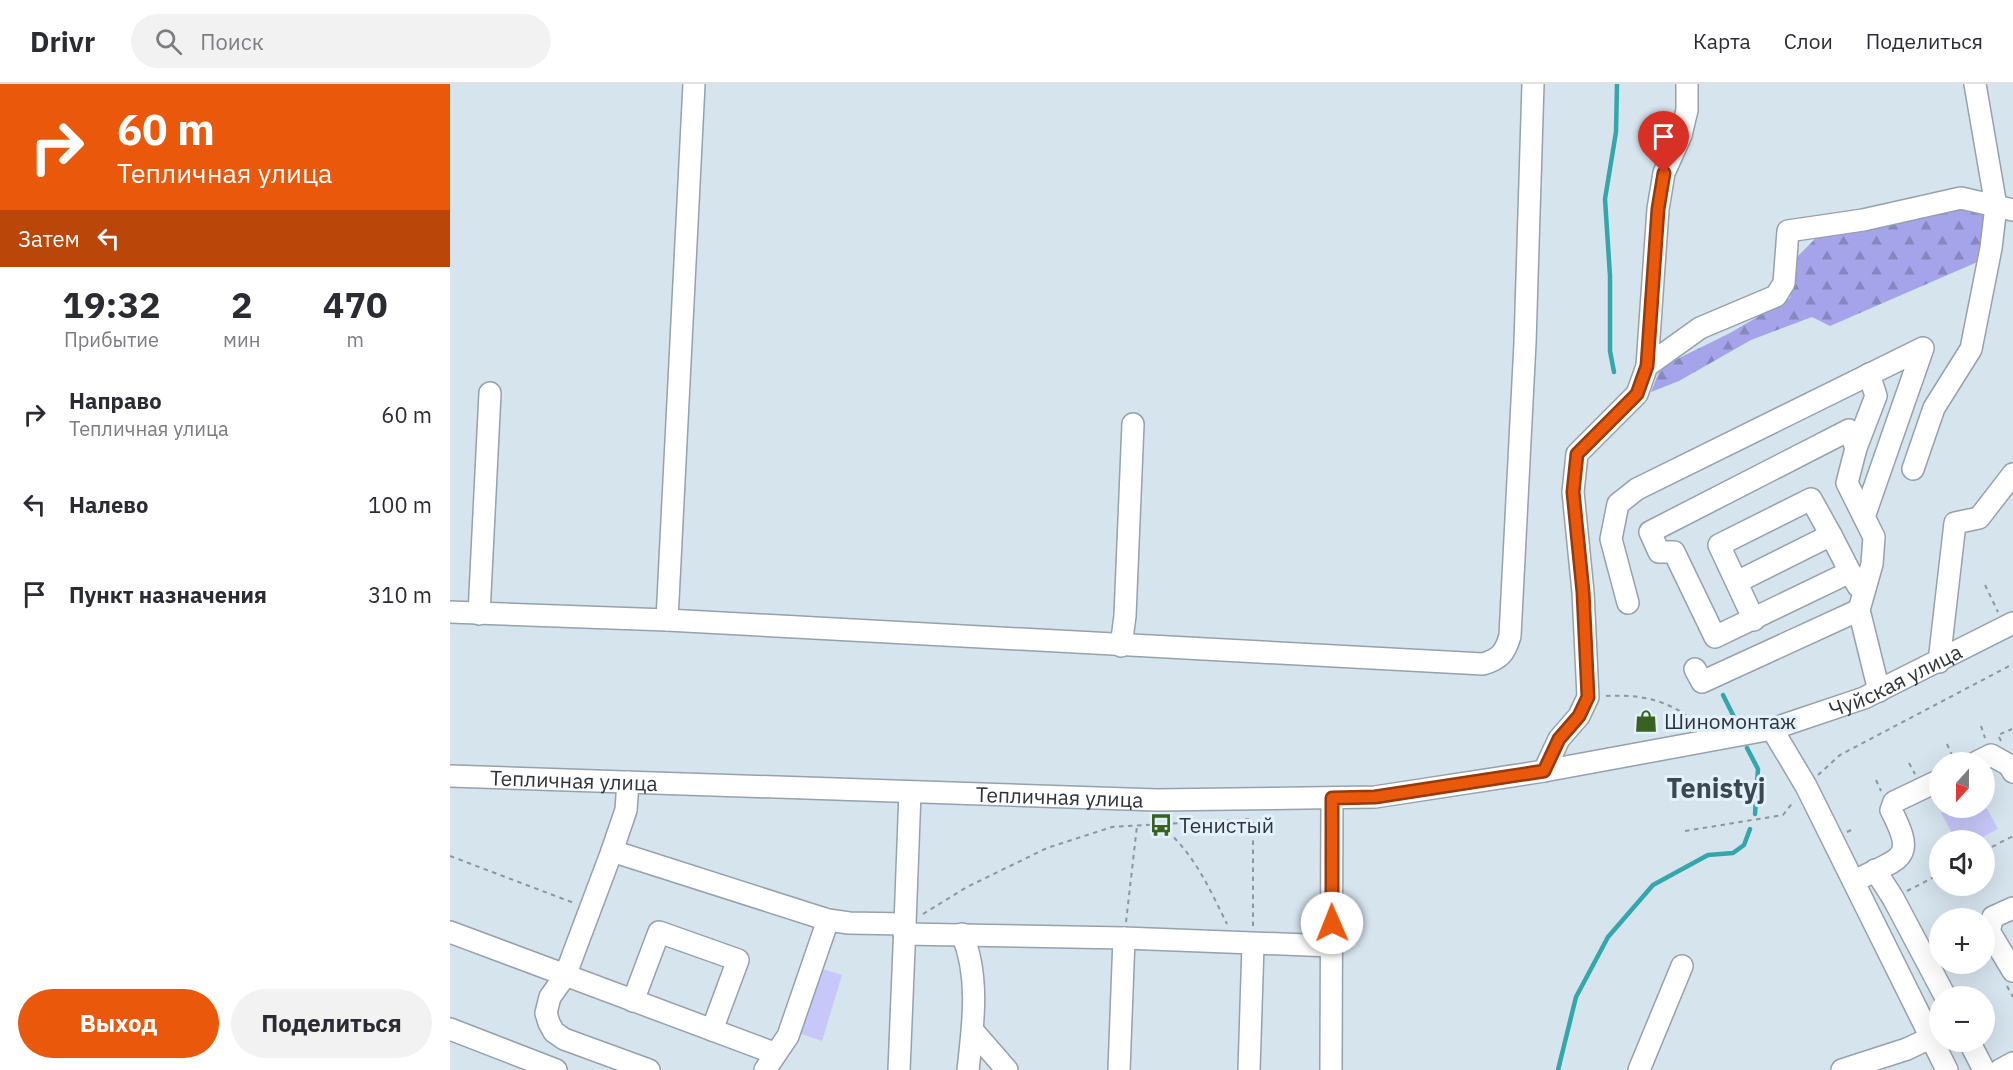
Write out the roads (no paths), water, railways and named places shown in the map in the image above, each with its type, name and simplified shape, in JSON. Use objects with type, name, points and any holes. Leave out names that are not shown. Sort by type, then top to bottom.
[{"type":"street","points":[[667,620],[694,84]]},
{"type":"street","points":[[450,612],[667,620],[1483,664],[1496,660],[1505,652],[1510,636],[1525,343],[1533,84]]},
{"type":"street","points":[[1544,771],[1559,739],[1579,716],[1588,697],[1583,592],[1573,492],[1577,454],[1637,394],[1647,366],[1658,209],[1664,173],[1681,135],[1688,110],[1687,84]]},
{"type":"street","points":[[1913,470],[1934,408],[1971,349],[1991,248],[2005,208],[1975,84]]},
{"type":"street","points":[[1647,366],[1700,328],[1776,296],[1784,284],[1788,231],[1863,220],[1961,198],[2005,208]]},
{"type":"street","points":[[1628,603],[1611,538],[1618,504],[1638,489],[1923,348],[1864,517]]},
{"type":"street","points":[[1869,374],[1876,396],[1856,448],[1847,483],[1874,537],[1872,564],[1859,609],[1879,691]]},
{"type":"street","points":[[479,614],[490,393]]},
{"type":"street","points":[[1121,646],[1125,616],[1133,424]]},
{"type":"street","points":[[1850,572],[1715,637],[1674,552],[1659,552],[1650,532],[1850,430],[1856,448]]},
{"type":"street","points":[[1939,662],[1955,523],[1979,518],[2013,474]]},
{"type":"street","points":[[1754,620],[1719,545],[1811,499],[1858,586],[1865,588]]},
{"type":"street","points":[[1737,582],[1831,535]]},
{"type":"street","points":[[1695,669],[1702,682],[1859,609]]},
{"type":"street","name":"Чуйская улица","points":[[1772,729],[1879,691],[2013,623]]},
{"type":"street","points":[[1772,729],[1806,786],[1855,881],[1929,1036]]},
{"type":"street","name":"Тепличная улица","points":[[450,776],[1157,800],[1253,809],[1332,798],[1375,797],[1544,771],[1772,729]]},
{"type":"street","points":[[1995,757],[2009,765],[2013,772]]},
{"type":"street","points":[[628,782],[626,810],[612,852],[566,976],[550,997],[546,1013],[554,1032],[564,1039],[649,1070]]},
{"type":"street","points":[[1855,881],[1901,856],[1905,846],[1903,834],[1891,810],[1894,802],[1929,785]]},
{"type":"street","points":[[899,1070],[910,792]]},
{"type":"street","points":[[1331,1070],[1332,798]]},
{"type":"street","points":[[612,852],[828,920],[849,923],[962,934],[1332,946]]},
{"type":"street","points":[[1875,870],[1893,898],[1940,986]]},
{"type":"street","points":[[2013,908],[1993,917],[1989,931],[2013,971]]},
{"type":"street","points":[[450,932],[712,1030],[770,1062],[788,1036],[828,920]]},
{"type":"street","points":[[633,1001],[658,932],[738,960],[712,1030]]},
{"type":"street","points":[[962,934],[970,951],[974,994],[973,1031],[968,1070]]},
{"type":"street","points":[[1119,1070],[1124,938]]},
{"type":"street","points":[[1249,1070],[1253,945]]},
{"type":"street","points":[[1639,1070],[1682,966]]},
{"type":"street","points":[[450,1029],[556,1070]]},
{"type":"street","points":[[973,1031],[1007,1070]]},
{"type":"street","points":[[1842,1070],[1907,1049],[1929,1038]]},
{"type":"street","points":[[1937,1052],[1947,1070]]},
{"type":"street","points":[[1975,1052],[1984,1070]]},
{"type":"street","points":[[2000,1070],[2013,1063]]},
{"type":"waterway","points":[[1614,372],[1610,351],[1610,276],[1605,199],[1616,132],[1617,84]]},
{"type":"waterway","points":[[1723,695],[1737,723]]},
{"type":"waterway","points":[[1747,748],[1758,769],[1755,814]]},
{"type":"waterway","points":[[1558,1070],[1576,997],[1608,937],[1653,885],[1708,855],[1733,853],[1744,845],[1750,829]]},
{"type":"place","name":"Шиномонтаж","points":[[1646,721]]},
{"type":"place","name":"Тенистый","points":[[1161,825]]},
{"type":"district","name":"Tenistyj","points":[[1716,787]]}]
